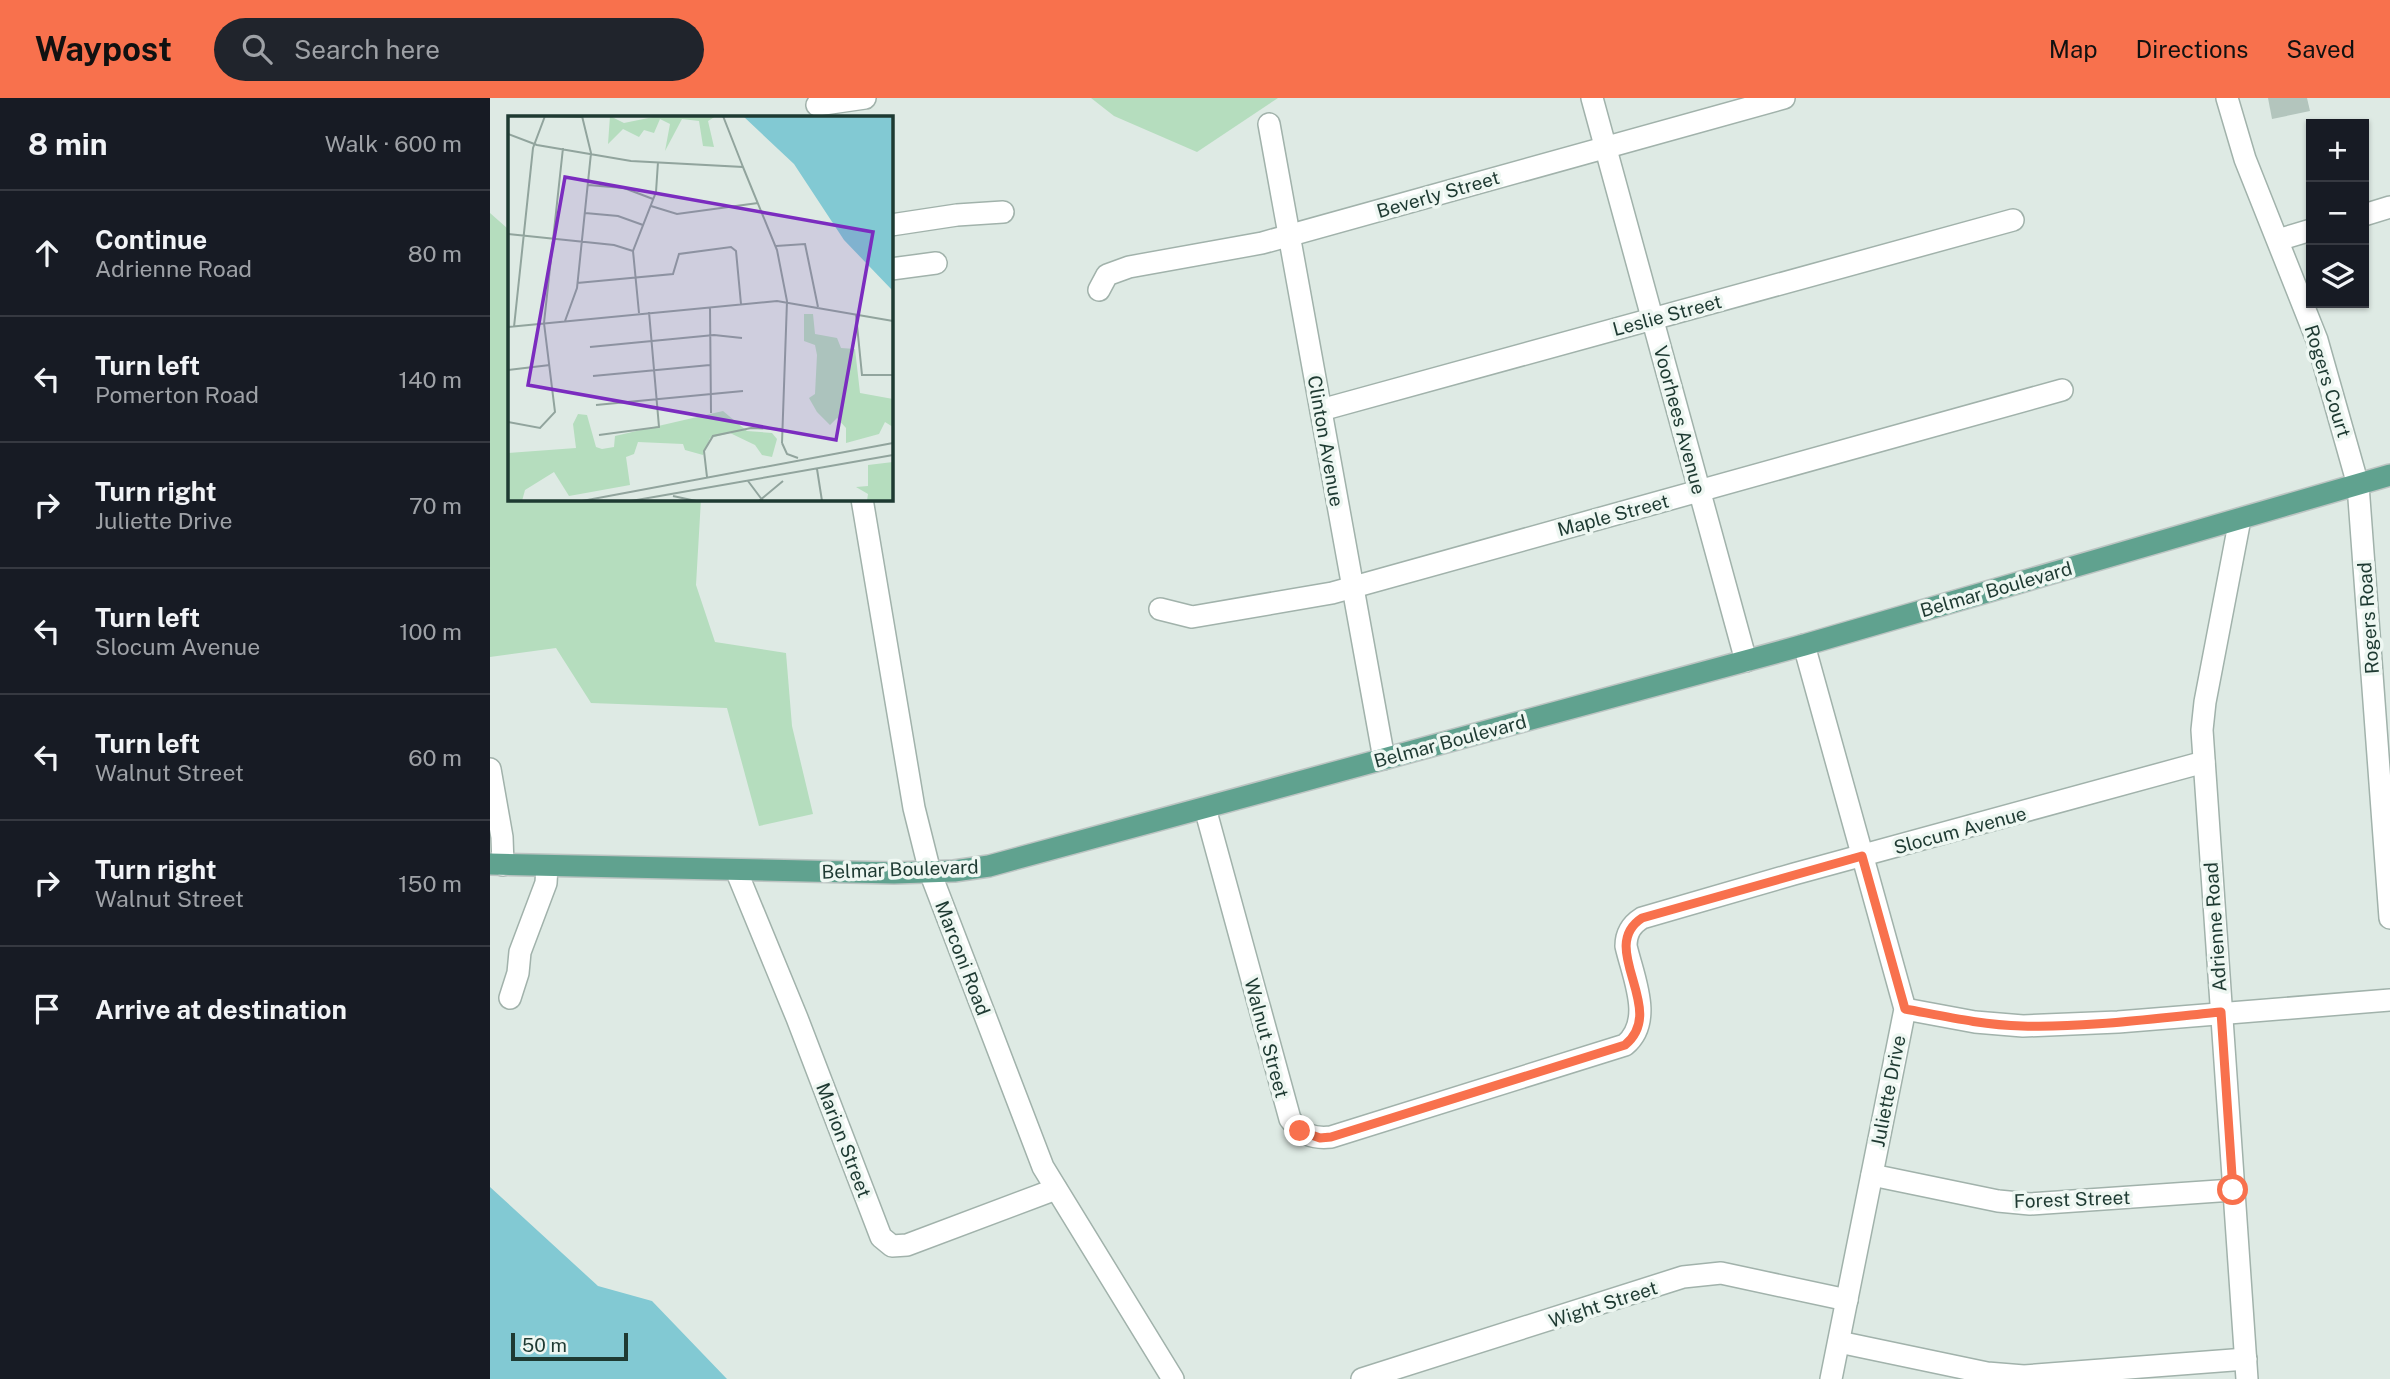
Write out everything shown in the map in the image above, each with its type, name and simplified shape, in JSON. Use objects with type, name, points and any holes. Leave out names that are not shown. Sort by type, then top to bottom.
[{"type":"main road","name":"Belmar Boulevard","points":[[496,865],[930,872],[989,866],[1804,645],[2390,475]]},
{"type":"street","points":[[817,107],[865,98]]},
{"type":"street","name":"Voorhees Avenue","points":[[1592,98],[1746,661]]},
{"type":"street","name":"Beverly Street","points":[[1099,290],[1107,275],[1129,267],[1262,243],[1784,98]]},
{"type":"street","name":"Rogers Court","points":[[2227,98],[2245,159],[2317,340],[2358,485]]},
{"type":"street","name":"Clinton Avenue","points":[[1269,124],[1384,759]]},
{"type":"street","points":[[2369,213],[2390,207]]},
{"type":"street","points":[[892,225],[957,215],[1003,212]]},
{"type":"street","name":"Leslie Street","points":[[1321,410],[2013,220]]},
{"type":"street","points":[[2278,240],[2306,232]]},
{"type":"street","points":[[892,269],[936,263]]},
{"type":"street","name":"Maple Street","points":[[1160,608],[1192,617],[1352,587],[2062,390]]},
{"type":"street","name":"Rogers Road","points":[[2358,485],[2390,918]]},
{"type":"street","name":"Marconi Road","points":[[862,500],[914,808],[930,872],[1034,1146],[1056,1189],[1173,1379]]},
{"type":"street","name":"Adrienne Road","points":[[2240,519],[2202,730],[2246,1369]]},
{"type":"street","name":"Juliette Drive","points":[[1804,645],[1905,1009],[1831,1379]]},
{"type":"street","name":"Slocum Avenue","points":[[1635,923],[1642,918],[2204,762]]},
{"type":"street","points":[[490,769],[502,837],[496,865]]},
{"type":"street","name":"Walnut Street","points":[[1205,808],[1290,1119],[1300,1131],[1310,1136],[1331,1137],[1625,1045],[1637,1032],[1641,1013],[1626,946],[1629,931],[1635,923]]},
{"type":"street","points":[[510,998],[518,973],[520,951],[546,883],[547,866]]},
{"type":"street","name":"Marion Street","points":[[736,870],[797,1018],[881,1237],[892,1246],[907,1245],[1056,1189]]},
{"type":"street","points":[[1905,1009],[1975,1022],[2023,1026],[2390,1000]]},
{"type":"street","name":"Forest Street","points":[[1872,1175],[2029,1204],[2233,1190]]},
{"type":"street","name":"Wight Street","points":[[1362,1379],[1702,1273],[1742,1276],[1847,1300]]},
{"type":"street","points":[[1839,1342],[1987,1373],[2024,1376],[2246,1369]]},
{"type":"green space","points":[[1091,98],[1278,98],[1197,152],[1114,116]]},
{"type":"green space","points":[[490,213],[508,227],[508,500],[701,500],[696,585],[715,642],[786,653],[792,726],[813,814],[759,826],[727,708],[591,703],[556,648],[490,657]]},
{"type":"water","points":[[490,1187],[598,1286],[652,1301],[727,1379],[490,1379]]},
{"type":"building","points":[[2268,98],[2307,98],[2310,111],[2272,119]]},
{"type":"route","points":[[1300,1131],[1320,1138],[1331,1137],[1625,1045],[1637,1032],[1641,1013],[1626,946],[1626,938],[1635,923],[1642,918],[1862,856],[1905,1009],[1975,1022],[2023,1026],[2221,1012],[2233,1190]]}]
